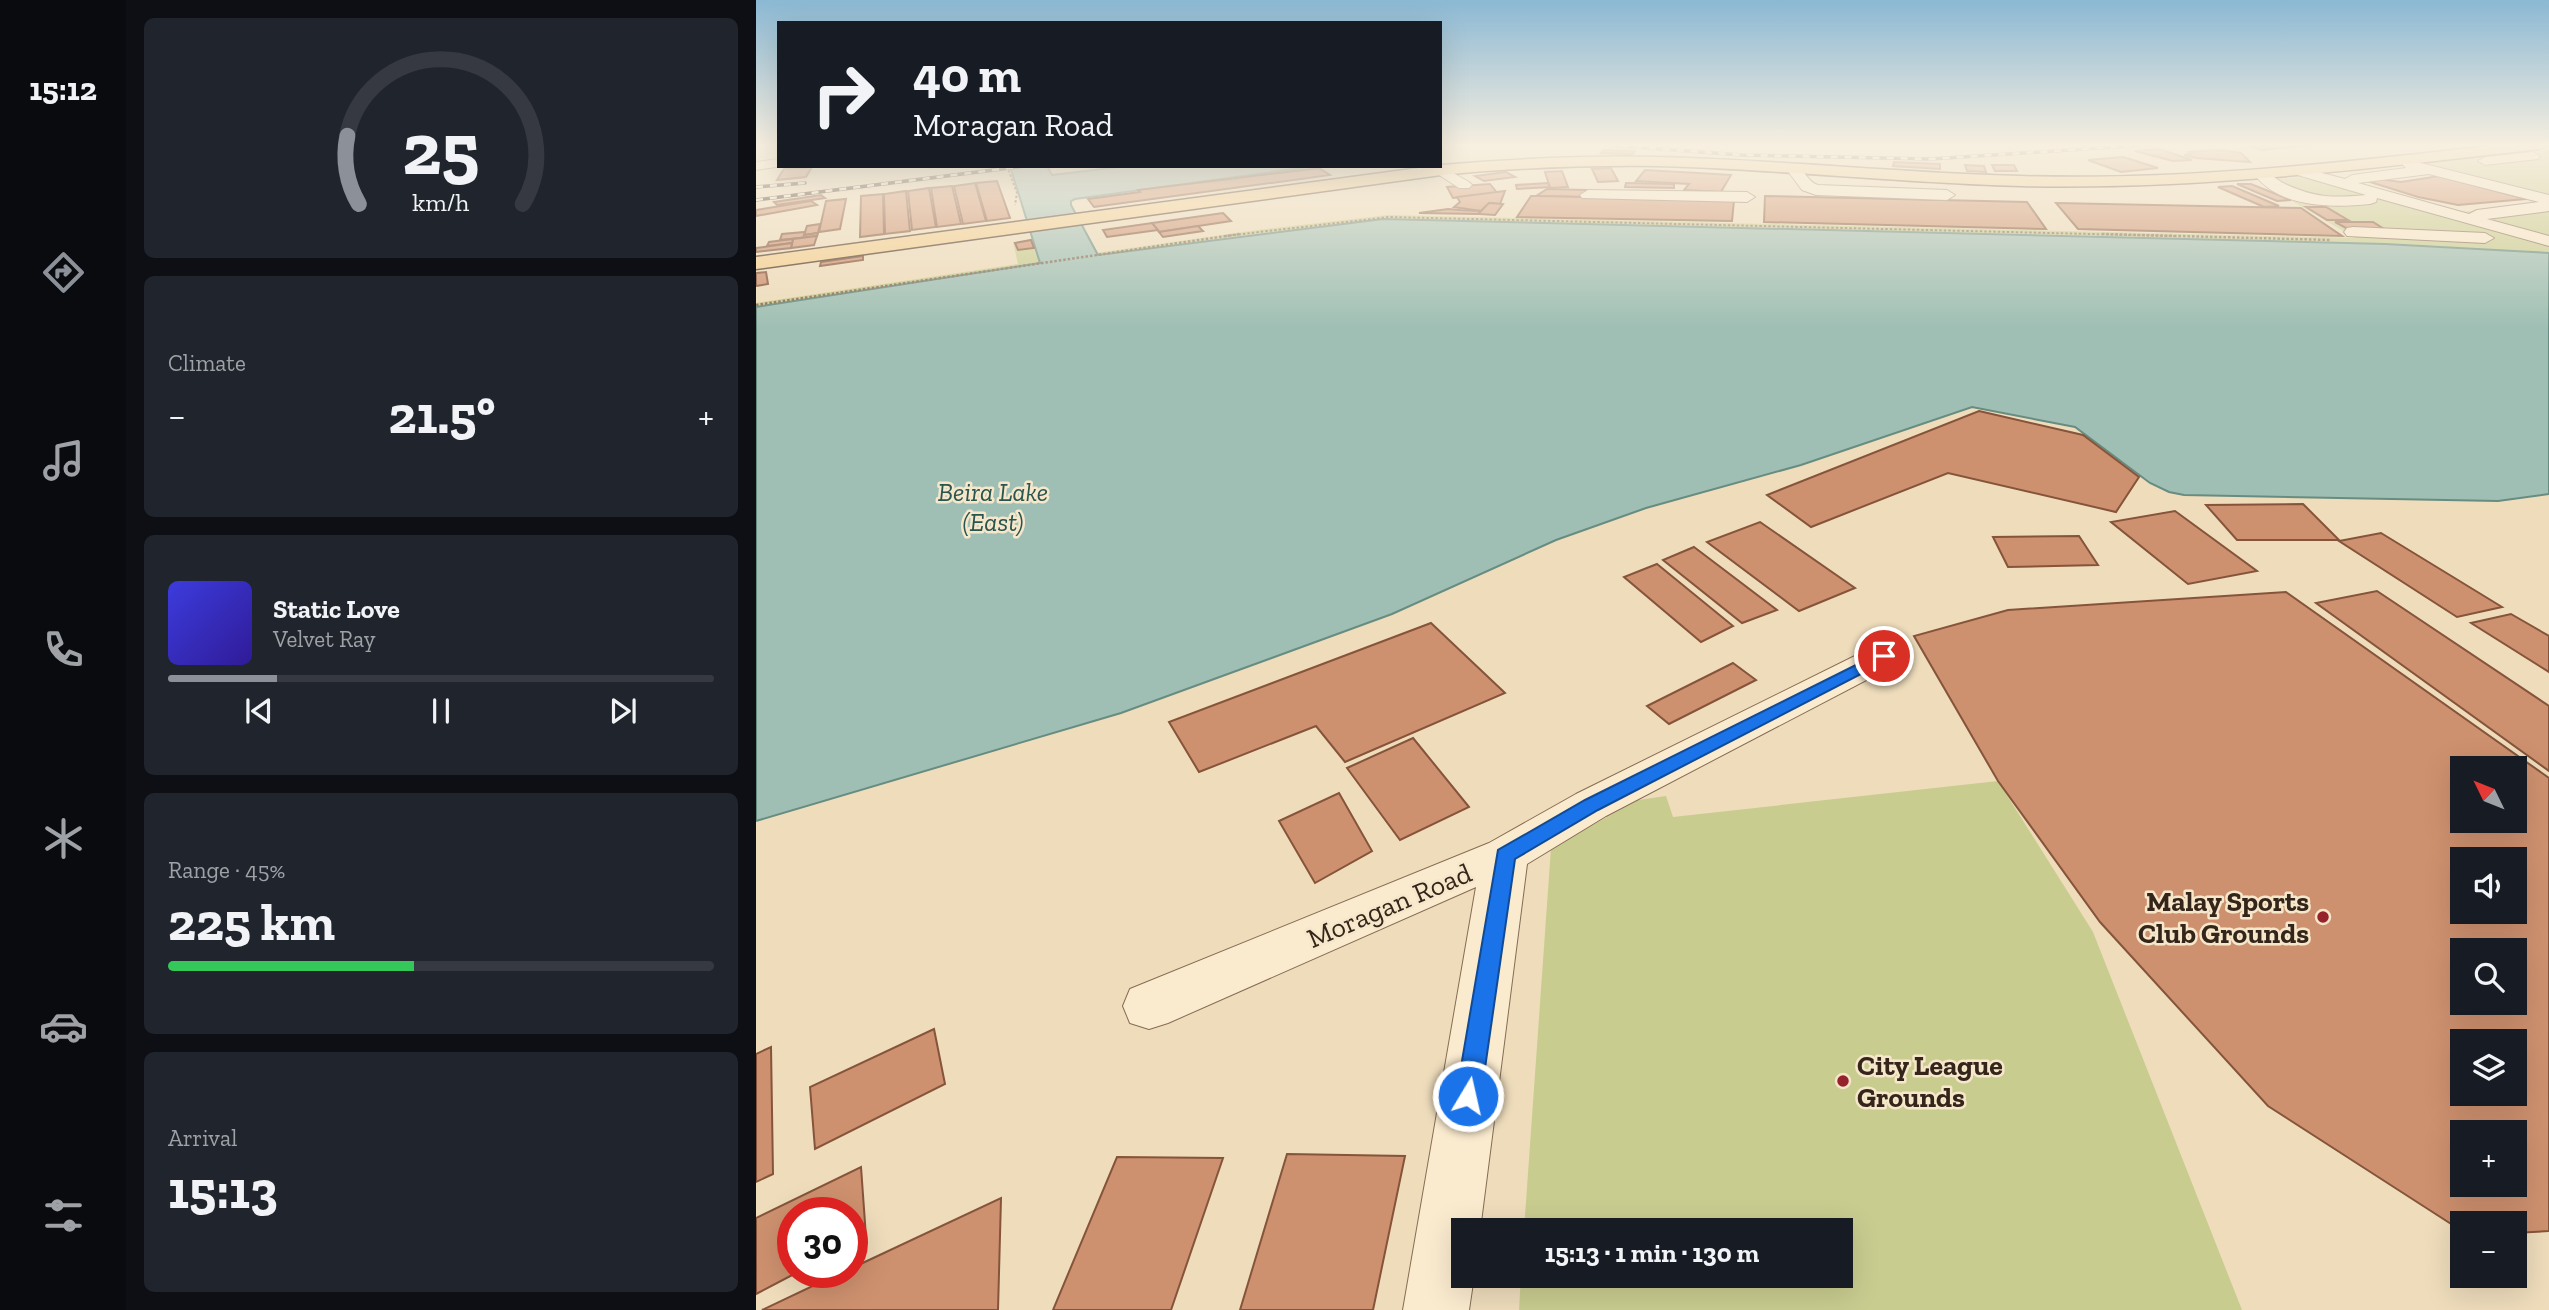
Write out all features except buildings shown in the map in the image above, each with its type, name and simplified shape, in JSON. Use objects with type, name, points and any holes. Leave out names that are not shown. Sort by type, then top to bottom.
[{"type":"main road","points":[[756,258],[1162,206]]},
{"type":"main road","points":[[756,263],[1015,225]]},
{"type":"street","points":[[2424,206],[2504,229],[2548,235]]},
{"type":"street","points":[[2392,225],[2529,206]]},
{"type":"street","points":[[2420,235],[2366,215],[2427,207]]},
{"type":"street","points":[[2451,236],[2504,229]]},
{"type":"street","points":[[2347,236],[2548,235]]},
{"type":"street","name":"Moragan Road","points":[[1149,1006],[1505,855],[1591,805],[1884,656]]},
{"type":"street","points":[[1436,1310],[1505,855]]},
{"type":"path","points":[[1015,225],[1016,206]]},
{"type":"path","points":[[756,305],[1098,253],[1389,217],[2347,236]]},
{"type":"green space","points":[[2301,206],[2438,206],[2460,212],[2549,206],[2549,253],[2385,244],[1383,219],[1096,254],[756,307],[756,303],[1018,264],[1013,242],[1033,239],[1040,261],[1257,230],[1388,215],[2355,238]]},
{"type":"green space","name":"City League Grounds","points":[[1998,781],[2093,932],[2242,1310],[1519,1310],[1520,1288],[1853,1288],[1853,1218],[1525,1218],[1551,848],[1638,800],[1666,796],[1673,817]]},
{"type":"water","name":"Beira Lake (East)","points":[[1022,206],[1072,206],[1098,255],[1383,219],[2385,244],[2549,253],[2549,494],[2498,501],[2184,495],[2169,492],[2150,483],[2075,427],[1972,407],[1801,465],[1646,508],[1556,540],[1392,614],[1121,713],[756,821],[756,307],[1040,263]]},
{"type":"place","name":"Malay Sports Club Grounds","points":[[2323,917]]},
{"type":"place","name":"City League Grounds","points":[[1843,1081]]},
{"type":"route","points":[[1468,1096],[1505,855],[1591,805],[1884,656]]}]
